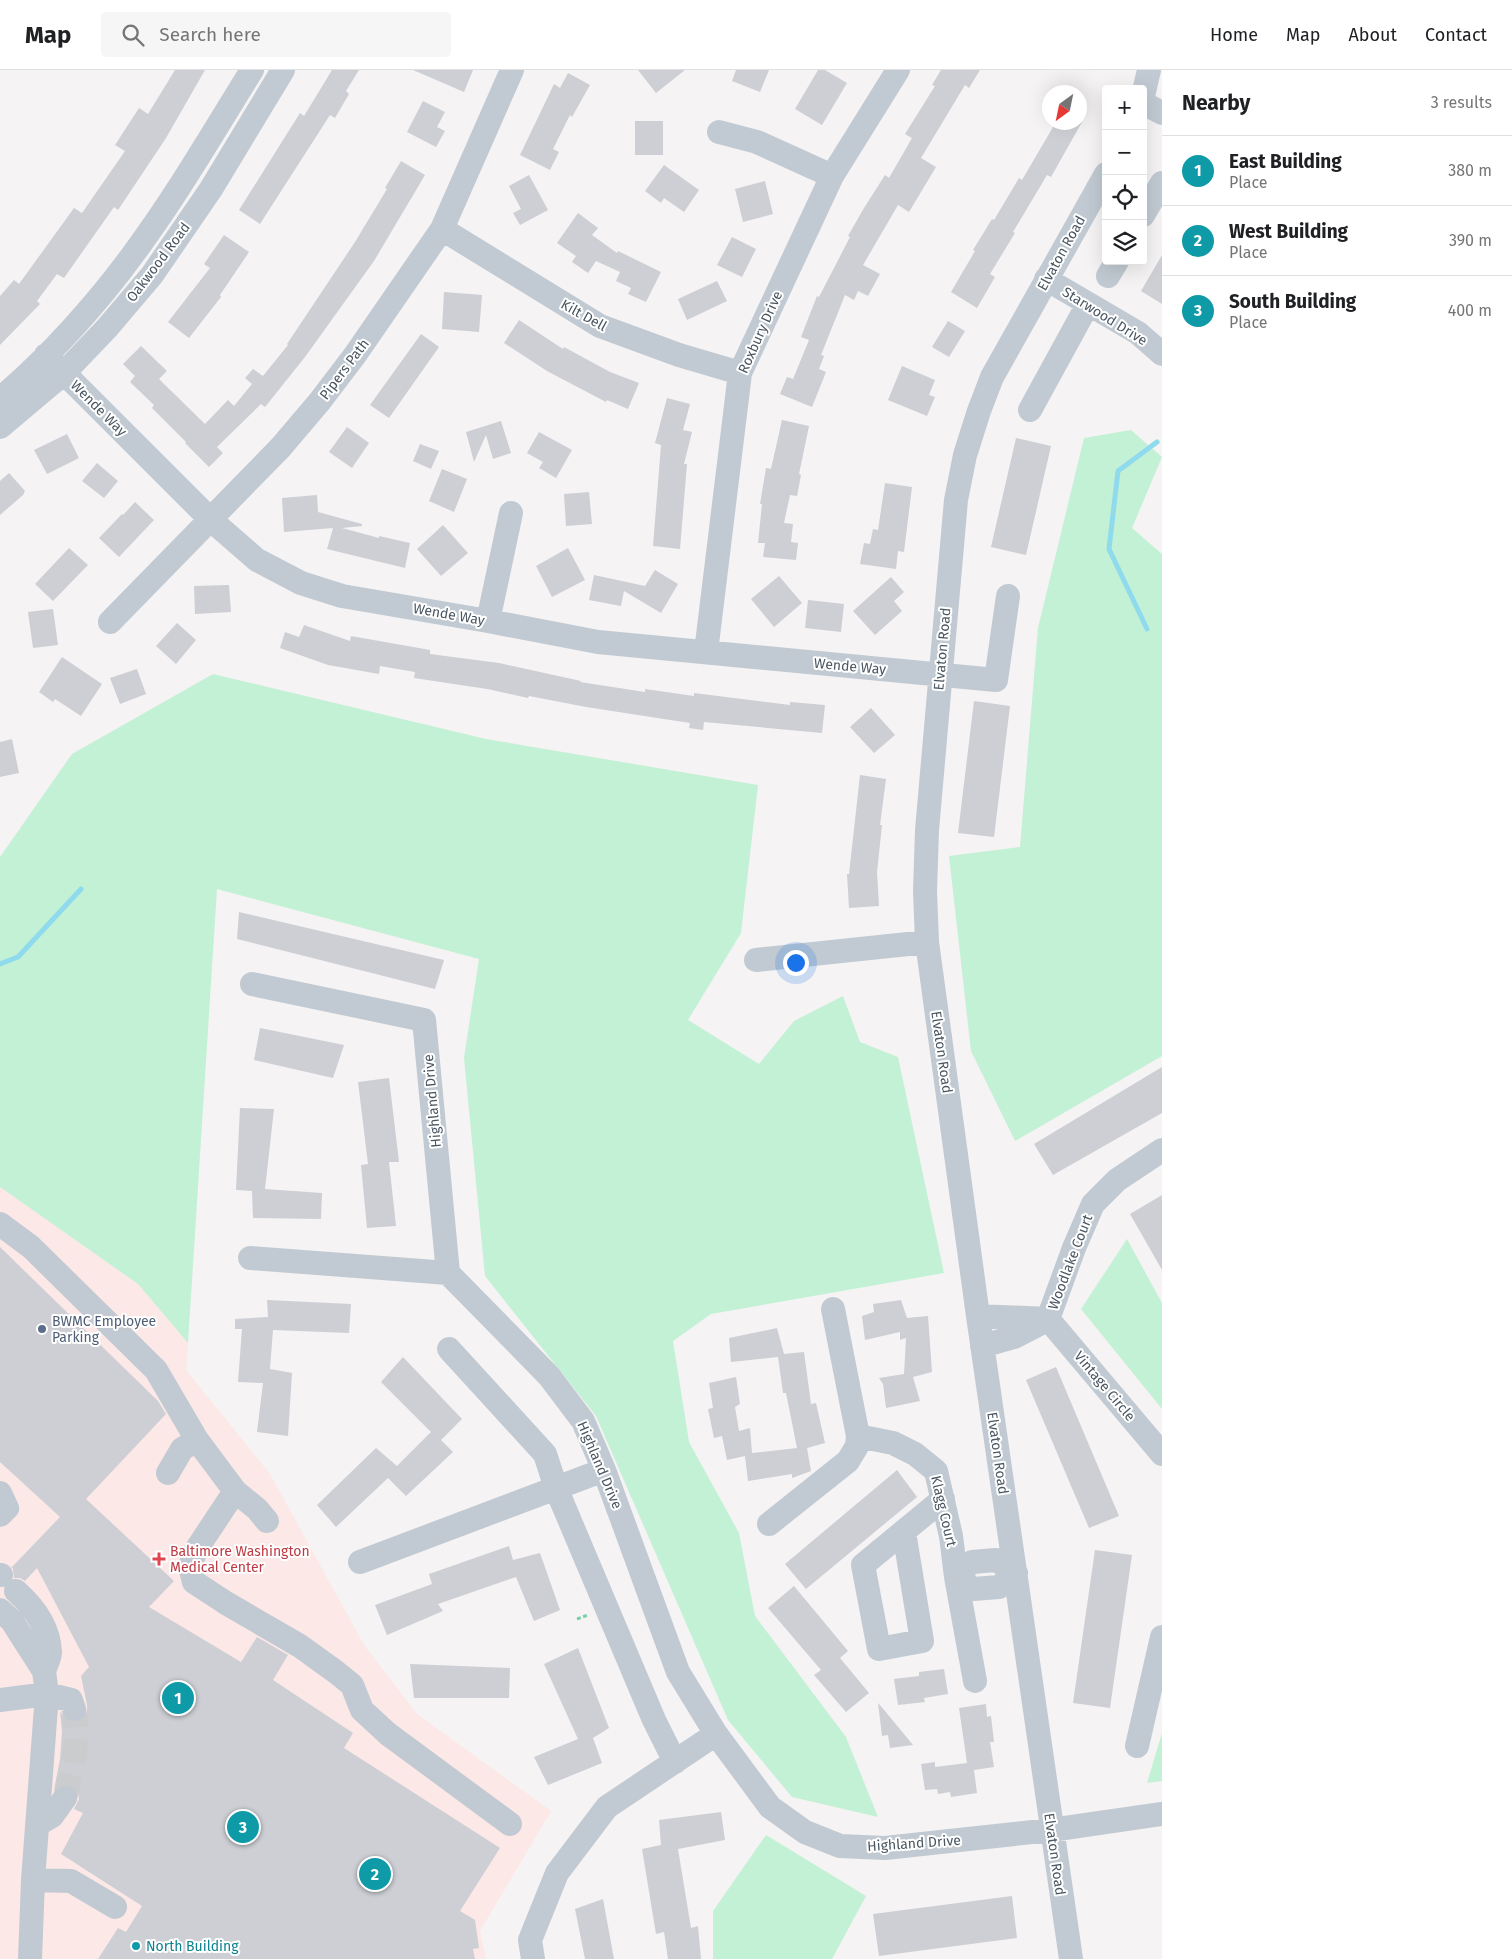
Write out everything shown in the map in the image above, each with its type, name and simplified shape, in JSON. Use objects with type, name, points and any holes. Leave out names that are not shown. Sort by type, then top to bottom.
[{"type":"street","name":"Oakwood Road","points":[[0,399],[46,355],[91,306],[134,254],[252,70]]},
{"type":"street","name":"Oakwood Road","points":[[0,427],[64,373],[107,328],[152,275],[212,189],[283,70]]},
{"type":"street","name":"Pipers Path","points":[[110,622],[281,447],[320,401],[355,355],[442,229],[512,70]]},
{"type":"street","name":"Roxbury Drive","points":[[706,652],[740,373],[832,176],[898,70]]},
{"type":"street","points":[[1146,85],[1149,70]]},
{"type":"street","points":[[1147,105],[1162,113]]},
{"type":"street","points":[[719,132],[758,142],[832,176]]},
{"type":"street","name":"Elvaton Road","points":[[1071,1959],[982,1346],[927,942],[925,892],[927,830],[940,674],[956,500],[965,455],[978,411],[992,377],[1105,175]]},
{"type":"street","points":[[1147,208],[1162,183]]},
{"type":"street","name":"Kilt Dell","points":[[442,229],[600,326],[679,356],[740,373]]},
{"type":"street","name":"Starwood Drive","points":[[1046,280],[1138,333],[1162,354]]},
{"type":"street","points":[[1030,410],[1088,304]]},
{"type":"street","name":"Wende Way","points":[[46,355],[210,520],[257,560],[301,582],[342,596],[598,642],[996,680],[1008,596]]},
{"type":"street","points":[[488,621],[510,513]]},
{"type":"street","points":[[756,960],[927,942]]},
{"type":"street","name":"Highland Drive","points":[[252,984],[424,1020],[448,1273],[549,1376],[582,1421],[604,1470],[678,1672],[716,1734],[770,1807],[805,1832],[840,1846],[885,1848],[1051,1830],[1162,1814]]},
{"type":"street","name":"Woodlake Court","points":[[1048,1319],[1074,1248],[1093,1204],[1117,1180],[1162,1150]]},
{"type":"street","points":[[0,1224],[31,1247],[156,1370],[197,1440],[235,1491],[268,1521]]},
{"type":"street","points":[[250,1258],[448,1273]]},
{"type":"street","points":[[769,1524],[848,1461],[857,1446],[858,1436],[833,1308]]},
{"type":"street","points":[[978,1316],[1048,1319]]},
{"type":"street","points":[[982,1346],[1014,1337],[1048,1319]]},
{"type":"street","name":"Vintage Circle","points":[[1048,1319],[1162,1454]]},
{"type":"street","points":[[449,1349],[545,1454],[556,1488],[654,1720],[675,1762]]},
{"type":"street","name":"Klagg Court","points":[[858,1436],[893,1443],[915,1454],[936,1471],[951,1536],[956,1577],[975,1682]]},
{"type":"street","points":[[168,1473],[182,1449],[197,1440]]},
{"type":"street","points":[[360,1562],[604,1470]]},
{"type":"street","points":[[235,1491],[196,1550],[190,1566],[194,1582],[300,1646],[352,1685],[362,1710],[388,1734],[510,1824]]},
{"type":"street","points":[[0,1493],[7,1508],[0,1515]]},
{"type":"street","points":[[904,1532],[943,1499]]},
{"type":"street","points":[[956,1577],[972,1562],[996,1560],[1016,1573]]},
{"type":"street","points":[[13,1587],[6,1615],[44,1670]]},
{"type":"street","points":[[13,1587],[43,1624],[50,1653],[44,1670],[47,1694],[33,1880],[30,1959]]},
{"type":"street","points":[[1137,1746],[1162,1637]]},
{"type":"street","points":[[0,1700],[47,1694],[71,1700],[74,1708]]},
{"type":"street","points":[[533,1959],[530,1940],[557,1873],[608,1806],[716,1734]]},
{"type":"street","points":[[38,1824],[52,1816],[65,1798]]},
{"type":"street","points":[[33,1880],[71,1881],[116,1906]]},
{"type":"shaded area","name":"Baltimore Washington Medical Center","points":[[0,1187],[138,1284],[188,1343],[186,1370],[270,1474],[364,1645],[417,1714],[551,1811],[480,1931],[486,1959],[0,1959]]},
{"type":"green space","points":[[1131,430],[1162,457],[1132,528],[1162,554],[1162,1056],[1015,1141],[971,1051],[949,856],[1020,847],[1038,628],[1084,438]]},
{"type":"green space","points":[[213,674],[486,739],[758,785],[741,933],[688,1020],[759,1064],[794,1021],[843,996],[860,1042],[898,1057],[944,1273],[711,1314],[673,1341],[689,1442],[739,1533],[755,1616],[846,1737],[878,1817],[792,1797],[728,1720],[596,1416],[485,1276],[464,1058],[479,959],[217,889],[188,1343],[138,1284],[0,1187],[0,857],[72,754]]},
{"type":"green space","points":[[1127,1239],[1162,1303],[1162,1409],[1081,1309]]},
{"type":"green space","points":[[1162,1733],[1162,1781],[1147,1783]]},
{"type":"green space","points":[[766,1835],[866,1896],[832,1959],[713,1959],[713,1911]]},
{"type":"building","points":[[175,70],[205,70],[166,138],[118,210],[114,207],[64,278],[57,274],[37,301],[40,304],[0,345],[0,296],[14,280],[19,284],[74,208],[82,213],[125,151],[115,145],[139,108],[148,114]]},
{"type":"building","points":[[332,70],[359,70],[346,91],[349,94],[335,118],[330,115],[260,224],[239,210],[300,113],[304,116]]},
{"type":"building","points":[[413,70],[473,70],[464,92]]},
{"type":"building","points":[[638,70],[685,70],[656,93]]},
{"type":"building","points":[[736,70],[769,70],[760,92],[732,81]]},
{"type":"building","points":[[818,70],[825,70],[847,83],[822,125],[795,109]]},
{"type":"building","points":[[941,70],[980,70],[969,88],[965,85],[921,158],[936,167],[909,212],[898,205],[863,265],[880,274],[868,296],[858,291],[854,300],[845,295],[821,355],[824,356],[819,369],[826,372],[812,407],[780,394],[787,377],[793,379],[809,340],[801,337],[817,296],[819,297],[850,237],[848,236],[864,208],[885,175],[889,178],[912,138],[905,134],[935,86],[932,85]]},
{"type":"building","points":[[568,73],[590,85],[572,117],[570,115],[553,149],[559,152],[550,170],[520,155],[554,84],[560,88]]},
{"type":"building","points":[[423,101],[445,112],[437,127],[445,131],[436,147],[407,132]]},
{"type":"building","points":[[635,121],[663,121],[663,155],[635,155]]},
{"type":"building","points":[[1051,130],[1077,130],[1051,177],[1047,175],[1013,232],[1015,233],[990,274],[995,277],[977,308],[951,292],[992,219],[994,220],[1019,178],[1022,180]]},
{"type":"building","points":[[401,161],[425,175],[374,261],[305,357],[265,407],[261,404],[217,447],[223,453],[209,467],[152,408],[154,405],[130,382],[135,376],[123,364],[141,346],[167,371],[159,379],[205,424],[228,400],[234,406],[252,384],[245,378],[253,369],[263,376],[288,345],[355,242],[387,189],[385,188]]},
{"type":"building","points":[[664,165],[699,190],[684,212],[664,198],[661,203],[645,191]]},
{"type":"building","points":[[529,175],[548,210],[520,225],[513,213],[521,209],[509,186]]},
{"type":"building","points":[[765,181],[773,214],[743,222],[735,189]]},
{"type":"building","points":[[578,213],[598,228],[592,235],[617,253],[618,251],[661,272],[646,302],[628,294],[631,288],[616,281],[620,272],[596,261],[588,273],[572,262],[576,256],[557,243]]},
{"type":"building","points":[[224,235],[249,252],[220,295],[221,297],[189,338],[168,322],[210,268],[204,264]]},
{"type":"building","points":[[732,237],[756,249],[742,277],[717,265]]},
{"type":"building","points":[[1162,255],[1162,304],[1141,291]]},
{"type":"building","points":[[717,281],[727,301],[687,320],[678,299]]},
{"type":"building","points":[[444,292],[482,295],[479,332],[442,329]]},
{"type":"building","points":[[519,320],[563,349],[564,347],[610,372],[639,383],[628,409],[607,400],[606,402],[547,371],[504,343]]},
{"type":"building","points":[[948,321],[965,331],[949,357],[932,347]]},
{"type":"building","points":[[421,334],[439,347],[389,418],[370,405]]},
{"type":"building","points":[[902,366],[935,380],[929,395],[935,397],[927,416],[888,400]]},
{"type":"building","points":[[667,398],[690,404],[683,430],[692,432],[684,464],[687,464],[680,549],[653,546],[661,445],[655,443]]},
{"type":"building","points":[[782,420],[809,426],[799,474],[801,475],[797,496],[790,495],[784,523],[793,524],[791,542],[798,543],[796,560],[763,557],[765,543],[758,543],[762,504],[760,504],[766,468],[771,469]]},
{"type":"building","points":[[501,421],[511,453],[493,459],[486,435],[474,462],[466,432]]},
{"type":"building","points":[[347,427],[369,443],[352,468],[329,452]]},
{"type":"building","points":[[539,432],[572,450],[556,478],[539,468],[543,462],[527,453]]},
{"type":"building","points":[[67,434],[79,458],[47,474],[34,450]]},
{"type":"building","points":[[1016,438],[1051,446],[1026,555],[991,547]]},
{"type":"building","points":[[420,444],[439,451],[431,469],[413,461]]},
{"type":"building","points":[[97,463],[118,481],[104,498],[82,481]]},
{"type":"building","points":[[442,469],[467,479],[454,512],[429,501]]},
{"type":"building","points":[[9,473],[25,491],[23,495],[0,515],[0,481]]},
{"type":"building","points":[[885,483],[912,487],[904,552],[898,551],[896,569],[860,564],[864,543],[870,544],[873,529],[878,530]]},
{"type":"building","points":[[589,492],[592,524],[566,526],[564,494]]},
{"type":"building","points":[[317,495],[318,512],[362,524],[362,526],[342,528],[379,538],[379,536],[410,543],[405,568],[327,549],[333,528],[284,532],[282,498]]},
{"type":"building","points":[[135,502],[154,520],[119,557],[99,538]]},
{"type":"building","points":[[443,525],[468,553],[441,576],[417,549]]},
{"type":"building","points":[[69,548],[88,565],[53,601],[35,584]]},
{"type":"building","points":[[568,548],[585,580],[552,597],[536,566]]},
{"type":"building","points":[[655,570],[678,584],[661,613],[624,591],[621,606],[589,600],[594,575],[645,586]]},
{"type":"building","points":[[779,576],[802,603],[774,627],[751,599]]},
{"type":"building","points":[[891,577],[904,592],[894,601],[902,611],[875,635],[853,611]]},
{"type":"building","points":[[229,585],[231,612],[195,614],[194,586]]},
{"type":"building","points":[[808,600],[844,604],[841,632],[805,628]]},
{"type":"building","points":[[53,609],[58,645],[33,648],[28,612]]},
{"type":"building","points":[[177,623],[196,640],[176,664],[156,646]]},
{"type":"building","points":[[304,625],[350,641],[351,636],[430,650],[430,654],[499,663],[580,682],[645,692],[645,689],[694,696],[694,693],[790,705],[790,702],[825,705],[822,733],[704,722],[703,730],[689,728],[690,723],[414,678],[415,672],[380,666],[379,674],[328,665],[280,648],[285,632],[299,637]]},
{"type":"building","points":[[62,657],[102,684],[81,716],[55,699],[53,702],[39,692]]},
{"type":"building","points":[[137,669],[146,694],[120,704],[110,678]]},
{"type":"building","points":[[974,701],[1010,706],[994,837],[958,833]]},
{"type":"building","points":[[871,708],[895,735],[874,753],[850,727]]},
{"type":"building","points":[[12,739],[19,773],[0,777],[0,742]]},
{"type":"building","points":[[860,775],[886,779],[880,825],[882,825],[877,872],[879,906],[849,908],[847,874],[849,874]]},
{"type":"building","points":[[239,912],[444,960],[435,989],[237,939]]},
{"type":"building","points":[[260,1028],[344,1045],[333,1078],[254,1060]]},
{"type":"building","points":[[1162,1067],[1162,1113],[1053,1175],[1034,1144]]},
{"type":"building","points":[[389,1078],[399,1162],[389,1162],[396,1226],[367,1228],[361,1165],[368,1164],[358,1082]]},
{"type":"building","points":[[240,1108],[274,1109],[265,1189],[322,1193],[321,1219],[253,1218],[252,1191],[236,1190]]},
{"type":"building","points":[[1162,1195],[1162,1270],[1130,1214]]},
{"type":"building","points":[[0,1247],[158,1401],[166,1414],[86,1499],[174,1581],[149,1607],[241,1662],[257,1637],[288,1655],[273,1680],[353,1733],[344,1748],[500,1848],[460,1911],[475,1920],[479,1948],[473,1949],[475,1959],[98,1959],[118,1928],[126,1932],[142,1906],[61,1854],[83,1813],[74,1809],[79,1799],[78,1793],[73,1787],[67,1784],[60,1785],[54,1790],[60,1759],[62,1732],[60,1711],[65,1719],[71,1722],[78,1722],[85,1718],[87,1705],[81,1676],[89,1667],[37,1568],[25,1581],[20,1578],[14,1578],[13,1569],[10,1565],[12,1567],[60,1517],[0,1462]]},
{"type":"building","points":[[267,1300],[351,1304],[349,1333],[273,1330],[270,1369],[292,1373],[288,1436],[257,1432],[263,1383],[238,1382],[242,1329],[235,1329],[235,1319],[268,1317]]},
{"type":"building","points":[[901,1300],[907,1318],[928,1316],[932,1372],[913,1377],[920,1401],[886,1408],[883,1384],[879,1378],[904,1374],[906,1338],[900,1340],[900,1332],[865,1340],[862,1316],[874,1312],[873,1304]]},
{"type":"building","points":[[777,1328],[784,1354],[804,1352],[811,1404],[816,1403],[825,1443],[807,1448],[811,1471],[792,1478],[792,1474],[748,1481],[745,1456],[727,1460],[722,1436],[714,1438],[708,1409],[713,1408],[709,1383],[736,1377],[740,1404],[735,1407],[739,1431],[750,1428],[752,1453],[797,1448],[786,1393],[783,1393],[778,1357],[731,1362],[729,1338]]},
{"type":"building","points":[[403,1357],[462,1419],[441,1440],[453,1452],[406,1496],[388,1478],[336,1527],[317,1505],[376,1448],[397,1466],[431,1432],[381,1382]]},
{"type":"building","points":[[1056,1367],[1119,1516],[1089,1528],[1026,1380]]},
{"type":"building","points":[[897,1470],[917,1497],[806,1589],[785,1564]]},
{"type":"building","points":[[509,1546],[513,1560],[540,1553],[560,1610],[534,1621],[516,1577],[438,1604],[443,1611],[387,1635],[375,1605],[432,1584],[429,1574]]},
{"type":"building","points":[[1095,1550],[1132,1555],[1110,1708],[1073,1703]]},
{"type":"building","points":[[794,1586],[848,1651],[840,1658],[869,1693],[846,1712],[814,1675],[821,1670],[768,1608]]},
{"type":"building","points":[[578,1648],[609,1728],[593,1738],[602,1763],[548,1785],[534,1757],[578,1739],[544,1664]]},
{"type":"building","points":[[410,1664],[510,1668],[509,1698],[414,1698]]},
{"type":"building","points":[[944,1669],[948,1694],[924,1698],[925,1702],[898,1705],[894,1679],[919,1676],[919,1672]]},
{"type":"building","points":[[878,1703],[913,1745],[890,1748],[888,1735],[882,1736]]},
{"type":"building","points":[[986,1704],[987,1717],[991,1716],[994,1742],[990,1742],[994,1767],[974,1770],[977,1793],[951,1797],[950,1792],[938,1794],[937,1789],[925,1790],[921,1764],[935,1762],[935,1767],[967,1763],[959,1708]]},
{"type":"building","points":[[721,1812],[725,1840],[678,1849],[691,1928],[698,1926],[701,1959],[668,1959],[664,1932],[656,1934],[642,1849],[661,1845],[659,1820]]},
{"type":"building","points":[[1012,1896],[1017,1938],[879,1956],[873,1914]]},
{"type":"building","points":[[603,1899],[614,1959],[585,1959],[575,1909]]},
{"type":"waterway","points":[[1147,629],[1109,549],[1118,471],[1157,442]]},
{"type":"waterway","points":[[0,964],[18,957],[81,889]]},
{"type":"tunnel","points":[[65,1798],[76,1743],[74,1709]]},
{"type":"place","name":"BWMC Employee Parking","points":[[42,1329]]},
{"type":"place","name":"Baltimore Washington Medical Center","points":[[159,1559]]},
{"type":"place","name":"East Building","points":[[178,1698]]},
{"type":"place","name":"South Building","points":[[243,1827]]},
{"type":"place","name":"West Building","points":[[375,1874]]},
{"type":"place","name":"North Building","points":[[136,1946]]}]
